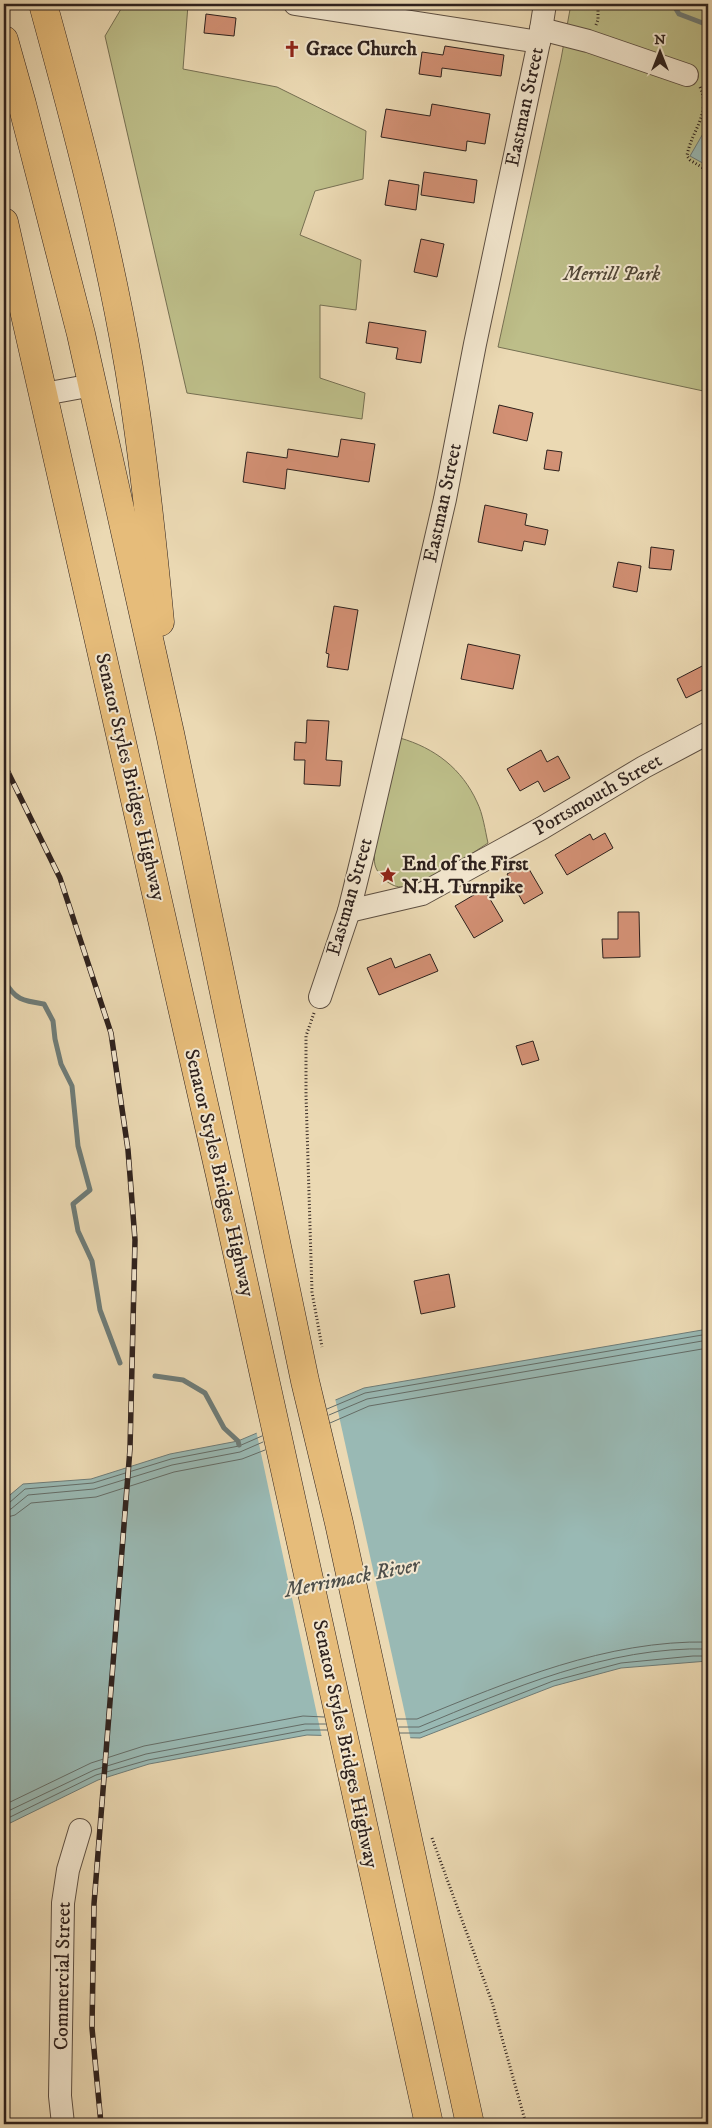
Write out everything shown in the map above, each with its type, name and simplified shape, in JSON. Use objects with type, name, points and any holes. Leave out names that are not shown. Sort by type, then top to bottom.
[{"type":"highway","points":[[44,4],[102,231],[129,368],[153,547],[170,733]]},
{"type":"highway","points":[[4,40],[30,133],[93,385],[170,733],[305,1381],[339,1523],[470,2124]]},
{"type":"highway","name":"Senator Styles Bridges Highway","points":[[4,222],[267,1389],[429,2124]]},
{"type":"street","points":[[295,4],[588,41],[687,75]]},
{"type":"street","name":"Eastman Street","points":[[320,998],[349,911],[445,499],[545,4]]},
{"type":"street","points":[[44,394],[93,385]]},
{"type":"street","name":"Portsmouth Street","points":[[349,911],[422,894],[542,828],[644,767],[708,733]]},
{"type":"street","name":"Commercial Street","points":[[63,2124],[60,2096],[63,1903],[68,1870],[80,1830]]},
{"type":"path","points":[[687,75],[699,85],[705,96],[705,109],[687,156],[690,160],[708,171]]},
{"type":"path","points":[[320,998],[306,1036],[306,1095],[312,1292],[322,1348]]},
{"type":"path","points":[[428,1829],[492,2002],[526,2124]]},
{"type":"green space","points":[[124,4],[188,5],[183,69],[277,87],[366,131],[363,179],[315,191],[300,235],[361,260],[356,310],[320,305],[320,378],[365,393],[362,419],[187,393],[105,36]]},
{"type":"green space","name":"Merrill Park","points":[[571,4],[708,4],[708,392],[498,347],[561,59]]},
{"type":"green space","points":[[400,738],[413,742],[436,754],[464,779],[479,807],[488,843],[434,875],[403,887],[394,886],[382,877],[375,865],[374,856],[379,823]]},
{"type":"water","points":[[708,125],[708,166],[690,156]]},
{"type":"water","name":"Merrimack River","points":[[708,1329],[708,1661],[621,1668],[554,1686],[420,1738],[307,1735],[149,1764],[98,1780],[4,1826],[4,1500],[23,1484],[91,1479],[170,1454],[238,1441],[364,1388]]},
{"type":"pier","points":[[335,1398],[411,1741],[322,1738],[256,1430]]},
{"type":"building","points":[[206,14],[236,18],[234,36],[204,33]]},
{"type":"building","points":[[445,46],[504,55],[501,76],[442,68],[441,77],[419,74],[422,52],[443,55]]},
{"type":"building","points":[[432,104],[490,114],[485,144],[467,141],[466,151],[381,137],[386,109],[430,116]]},
{"type":"building","points":[[424,172],[477,180],[474,203],[421,195]]},
{"type":"building","points":[[389,180],[419,185],[416,210],[385,205]]},
{"type":"building","points":[[421,239],[444,244],[437,277],[414,272]]},
{"type":"building","points":[[369,322],[426,331],[421,363],[396,359],[398,348],[366,343]]},
{"type":"building","points":[[499,405],[533,413],[527,441],[493,433]]},
{"type":"building","points":[[341,439],[375,444],[369,482],[287,469],[285,489],[243,482],[247,452],[287,458],[288,449],[338,457]]},
{"type":"building","points":[[547,450],[562,452],[559,471],[544,469]]},
{"type":"building","points":[[485,505],[527,514],[525,525],[548,530],[545,545],[524,541],[522,551],[478,542]]},
{"type":"building","points":[[651,547],[674,550],[671,570],[649,568]]},
{"type":"building","points":[[618,562],[641,566],[637,592],[613,587]]},
{"type":"building","points":[[334,606],[358,610],[348,670],[327,667],[329,654],[326,653]]},
{"type":"building","points":[[468,644],[520,655],[513,689],[461,679]]},
{"type":"building","points":[[708,663],[708,687],[686,698],[677,679]]},
{"type":"building","points":[[307,720],[329,721],[326,760],[342,761],[340,786],[304,784],[305,760],[294,760],[295,742],[306,743]]},
{"type":"building","points":[[541,750],[547,762],[558,756],[570,778],[544,792],[538,781],[520,791],[507,769]]},
{"type":"building","points":[[605,833],[613,848],[567,875],[555,855],[590,834],[593,840]]},
{"type":"building","points":[[526,864],[543,893],[524,904],[507,874]]},
{"type":"building","points":[[484,889],[503,921],[474,938],[455,906]]},
{"type":"building","points":[[618,912],[639,912],[640,957],[603,958],[602,939],[618,939]]},
{"type":"building","points":[[430,954],[438,971],[379,995],[367,968],[391,958],[395,968]]},
{"type":"building","points":[[533,1041],[539,1060],[522,1065],[516,1046]]},
{"type":"building","points":[[449,1274],[455,1307],[421,1314],[414,1281]]},
{"type":"waterway","points":[[673,4],[679,14],[708,25]]},
{"type":"waterway","points":[[4,980],[16,996],[30,1002],[44,1004],[53,1021],[61,1064],[72,1086],[78,1146],[90,1190],[73,1204],[78,1231],[92,1261],[100,1310],[120,1363]]},
{"type":"waterway","points":[[155,1376],[183,1380],[205,1393],[224,1428],[238,1441],[239,1445]]},
{"type":"railway","points":[[4,764],[60,878],[111,1033],[128,1150],[135,1240],[130,1449],[94,1904],[92,2028],[101,2124]]},
{"type":"place","name":"Grace Church","points":[[292,49]]},
{"type":"place","name":"End of the First N.H. Turnpike","points":[[388,875]]}]
